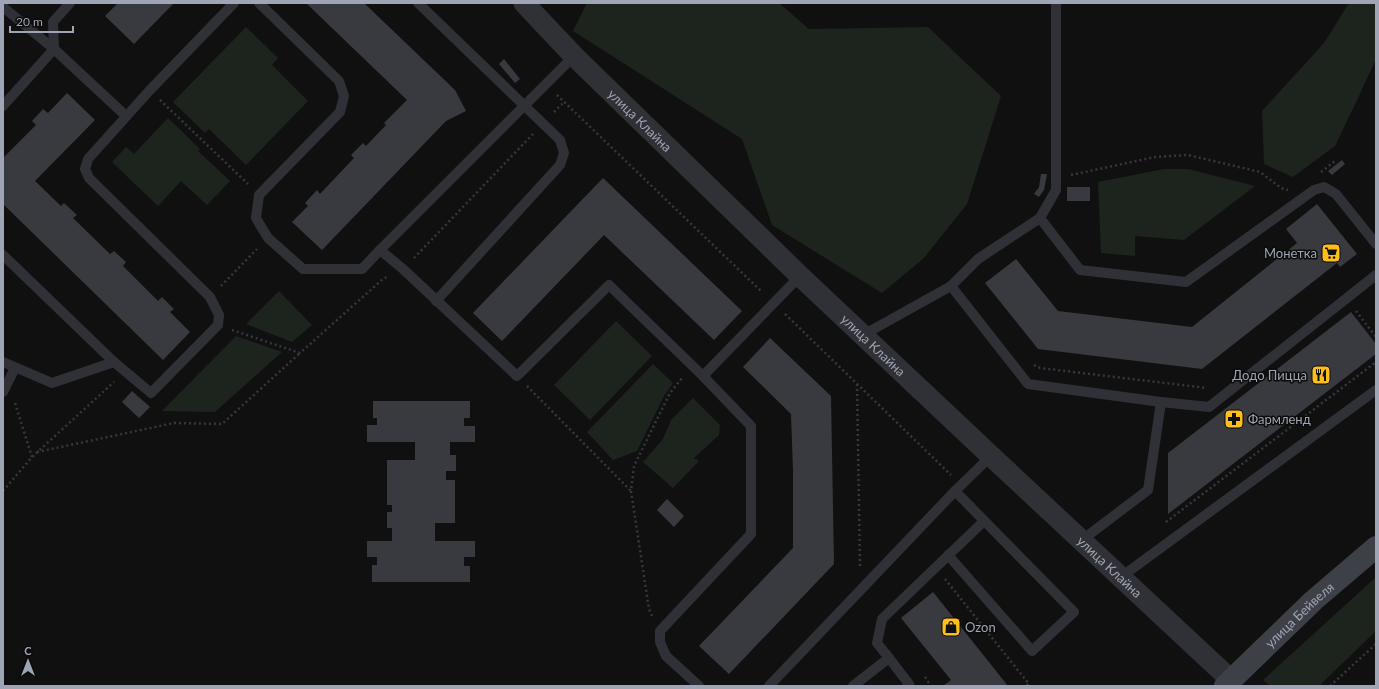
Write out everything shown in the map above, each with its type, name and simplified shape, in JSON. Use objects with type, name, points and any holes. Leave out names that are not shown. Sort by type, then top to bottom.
[{"type":"main road","name":"улица Бейвеля","points":[[1228,683],[1314,600],[1376,546]]},
{"type":"street","name":"улица Клайна","points":[[524,3],[574,56],[800,276],[1121,577],[1228,683]]},
{"type":"lane","points":[[3,106],[54,49],[53,22],[70,3]]},
{"type":"lane","points":[[3,255],[114,362],[151,393],[218,325],[219,315],[210,297],[89,178],[85,169],[88,159],[126,116],[234,3]]},
{"type":"lane","points":[[259,3],[339,81],[344,96],[340,112],[259,195],[256,218],[268,238],[303,270],[362,269],[574,56]]},
{"type":"lane","points":[[418,3],[560,140],[564,153],[560,166],[436,301]]},
{"type":"lane","points":[[863,335],[951,286],[978,259],[1040,218],[1056,190],[1057,178],[1056,3]]},
{"type":"lane","points":[[3,7],[54,49],[126,116]]},
{"type":"lane","points":[[1040,218],[1080,270],[1186,282],[1314,190],[1324,187],[1336,194],[1376,244]]},
{"type":"lane","points":[[380,250],[517,376],[609,285],[703,376],[751,426],[751,534],[660,631],[660,642],[666,656],[699,686]]},
{"type":"lane","points":[[951,286],[1028,384],[1209,407],[1376,275]]},
{"type":"lane","points":[[703,376],[800,276]]},
{"type":"lane","points":[[3,362],[52,383],[114,362]]},
{"type":"lane","points":[[3,392],[15,368]]},
{"type":"lane","points":[[1121,577],[1376,390]]},
{"type":"lane","points":[[1082,540],[1148,490],[1161,402]]},
{"type":"lane","points":[[769,686],[958,488],[991,456]]},
{"type":"lane","points":[[948,556],[1032,651],[1074,612],[984,521],[958,488]]},
{"type":"lane","points":[[907,686],[910,684],[877,643],[882,619],[984,521]]},
{"type":"lane","points":[[853,686],[889,658]]},
{"type":"path","points":[[546,84],[857,383],[958,488]]},
{"type":"path","points":[[150,90],[259,195]]},
{"type":"path","points":[[1057,178],[1155,157],[1188,155],[1260,172],[1281,188],[1292,192]]},
{"type":"path","points":[[1317,176],[1335,160]]},
{"type":"path","points":[[210,297],[268,238]]},
{"type":"path","points":[[1347,298],[1376,337]]},
{"type":"path","points":[[37,452],[174,423],[222,424],[300,353]]},
{"type":"path","points":[[1160,527],[1376,362]]},
{"type":"path","points":[[1032,364],[1040,368],[1207,388]]},
{"type":"path","points":[[660,631],[649,610],[631,491],[634,466],[670,393],[692,366]]},
{"type":"path","points":[[3,491],[37,452],[125,372]]},
{"type":"path","points":[[517,376],[631,491]]},
{"type":"path","points":[[8,381],[32,457]]},
{"type":"path","points":[[857,383],[861,590]]},
{"type":"path","points":[[942,576],[1029,684],[1026,686]]},
{"type":"path","points":[[1330,686],[1376,644]]},
{"type":"path","points":[[922,674],[931,686]]},
{"type":"shaded area","points":[[587,3],[779,3],[809,29],[928,27],[1001,96],[967,204],[924,258],[882,293],[772,225],[742,139],[573,31]]},
{"type":"shaded area","points":[[1349,3],[1376,3],[1376,59],[1335,146],[1293,177],[1264,164],[1262,111],[1324,43]]},
{"type":"shaded area","points":[[246,27],[278,58],[272,65],[308,101],[246,165],[209,129],[205,133],[173,102]]},
{"type":"shaded area","points":[[168,118],[200,149],[198,151],[230,181],[207,205],[181,181],[158,206],[112,162],[126,147],[134,154]]},
{"type":"shaded area","points":[[1164,169],[1188,169],[1255,186],[1184,240],[1135,236],[1135,256],[1101,253],[1098,182]]},
{"type":"shaded area","points":[[279,291],[312,325],[292,342],[246,324]]},
{"type":"shaded area","points":[[616,321],[652,356],[590,420],[554,385]]},
{"type":"shaded area","points":[[236,336],[282,352],[215,412],[162,411]]},
{"type":"shaded area","points":[[653,364],[673,383],[664,396],[637,451],[613,460],[587,432]]},
{"type":"shaded area","points":[[693,398],[720,425],[719,435],[694,458],[699,461],[673,488],[643,462],[663,439],[671,420]]},
{"type":"shaded area","points":[[1376,577],[1376,631],[1319,686],[1270,686],[1263,680]]},
{"type":"building","points":[[118,3],[174,3],[134,44],[105,16]]},
{"type":"building","points":[[306,3],[364,3],[455,90],[466,111],[446,121],[322,250],[292,222],[308,206],[305,203],[317,190],[320,194],[354,158],[351,155],[363,143],[366,146],[386,125],[384,123],[407,100]]},
{"type":"building","points":[[504,59],[520,79],[515,83],[499,64]]},
{"type":"building","points":[[67,93],[95,120],[35,181],[61,206],[64,203],[77,215],[73,218],[110,254],[114,251],[126,262],[123,266],[158,301],[162,297],[174,309],[170,312],[190,332],[163,360],[3,204],[3,158],[36,125],[32,121],[43,109],[48,113]]},
{"type":"building","points":[[1342,160],[1345,164],[1332,175],[1328,171]]},
{"type":"building","points":[[1041,174],[1047,174],[1044,190],[1039,197],[1034,194],[1039,187]]},
{"type":"building","points":[[603,178],[742,311],[714,340],[604,235],[502,341],[473,313]]},
{"type":"building","points":[[1067,187],[1090,187],[1090,201],[1067,201]]},
{"type":"building","points":[[1317,204],[1357,254],[1340,267],[1337,263],[1202,369],[1038,349],[985,283],[1016,259],[1058,311],[1192,327],[1297,243],[1286,229]]},
{"type":"building","points":[[1351,312],[1376,344],[1376,354],[1168,514],[1168,453]]},
{"type":"building","points":[[770,338],[831,396],[834,564],[729,674],[699,646],[793,548],[791,414],[743,367]]},
{"type":"building","points":[[132,391],[150,407],[139,418],[122,402]]},
{"type":"building","points":[[373,401],[470,401],[470,418],[464,418],[464,426],[475,426],[475,442],[450,442],[450,455],[456,455],[456,471],[446,471],[446,480],[455,480],[455,523],[435,523],[435,541],[475,541],[475,557],[464,557],[464,566],[470,566],[470,582],[372,582],[372,565],[377,565],[377,557],[367,557],[367,541],[392,541],[392,528],[387,528],[387,512],[392,512],[392,505],[387,505],[387,460],[415,460],[415,442],[367,442],[367,425],[377,425],[377,418],[373,418]]},
{"type":"building","points":[[667,499],[684,516],[674,527],[657,510]]},
{"type":"building","points":[[933,592],[1008,686],[943,686],[951,680],[901,618]]},
{"type":"place","name":"Монетка","points":[[1331,253]]},
{"type":"place","name":"Додо Пицца","points":[[1321,375]]},
{"type":"place","name":"Фармленд","points":[[1234,419]]},
{"type":"place","name":"Ozon","points":[[951,627]]}]
